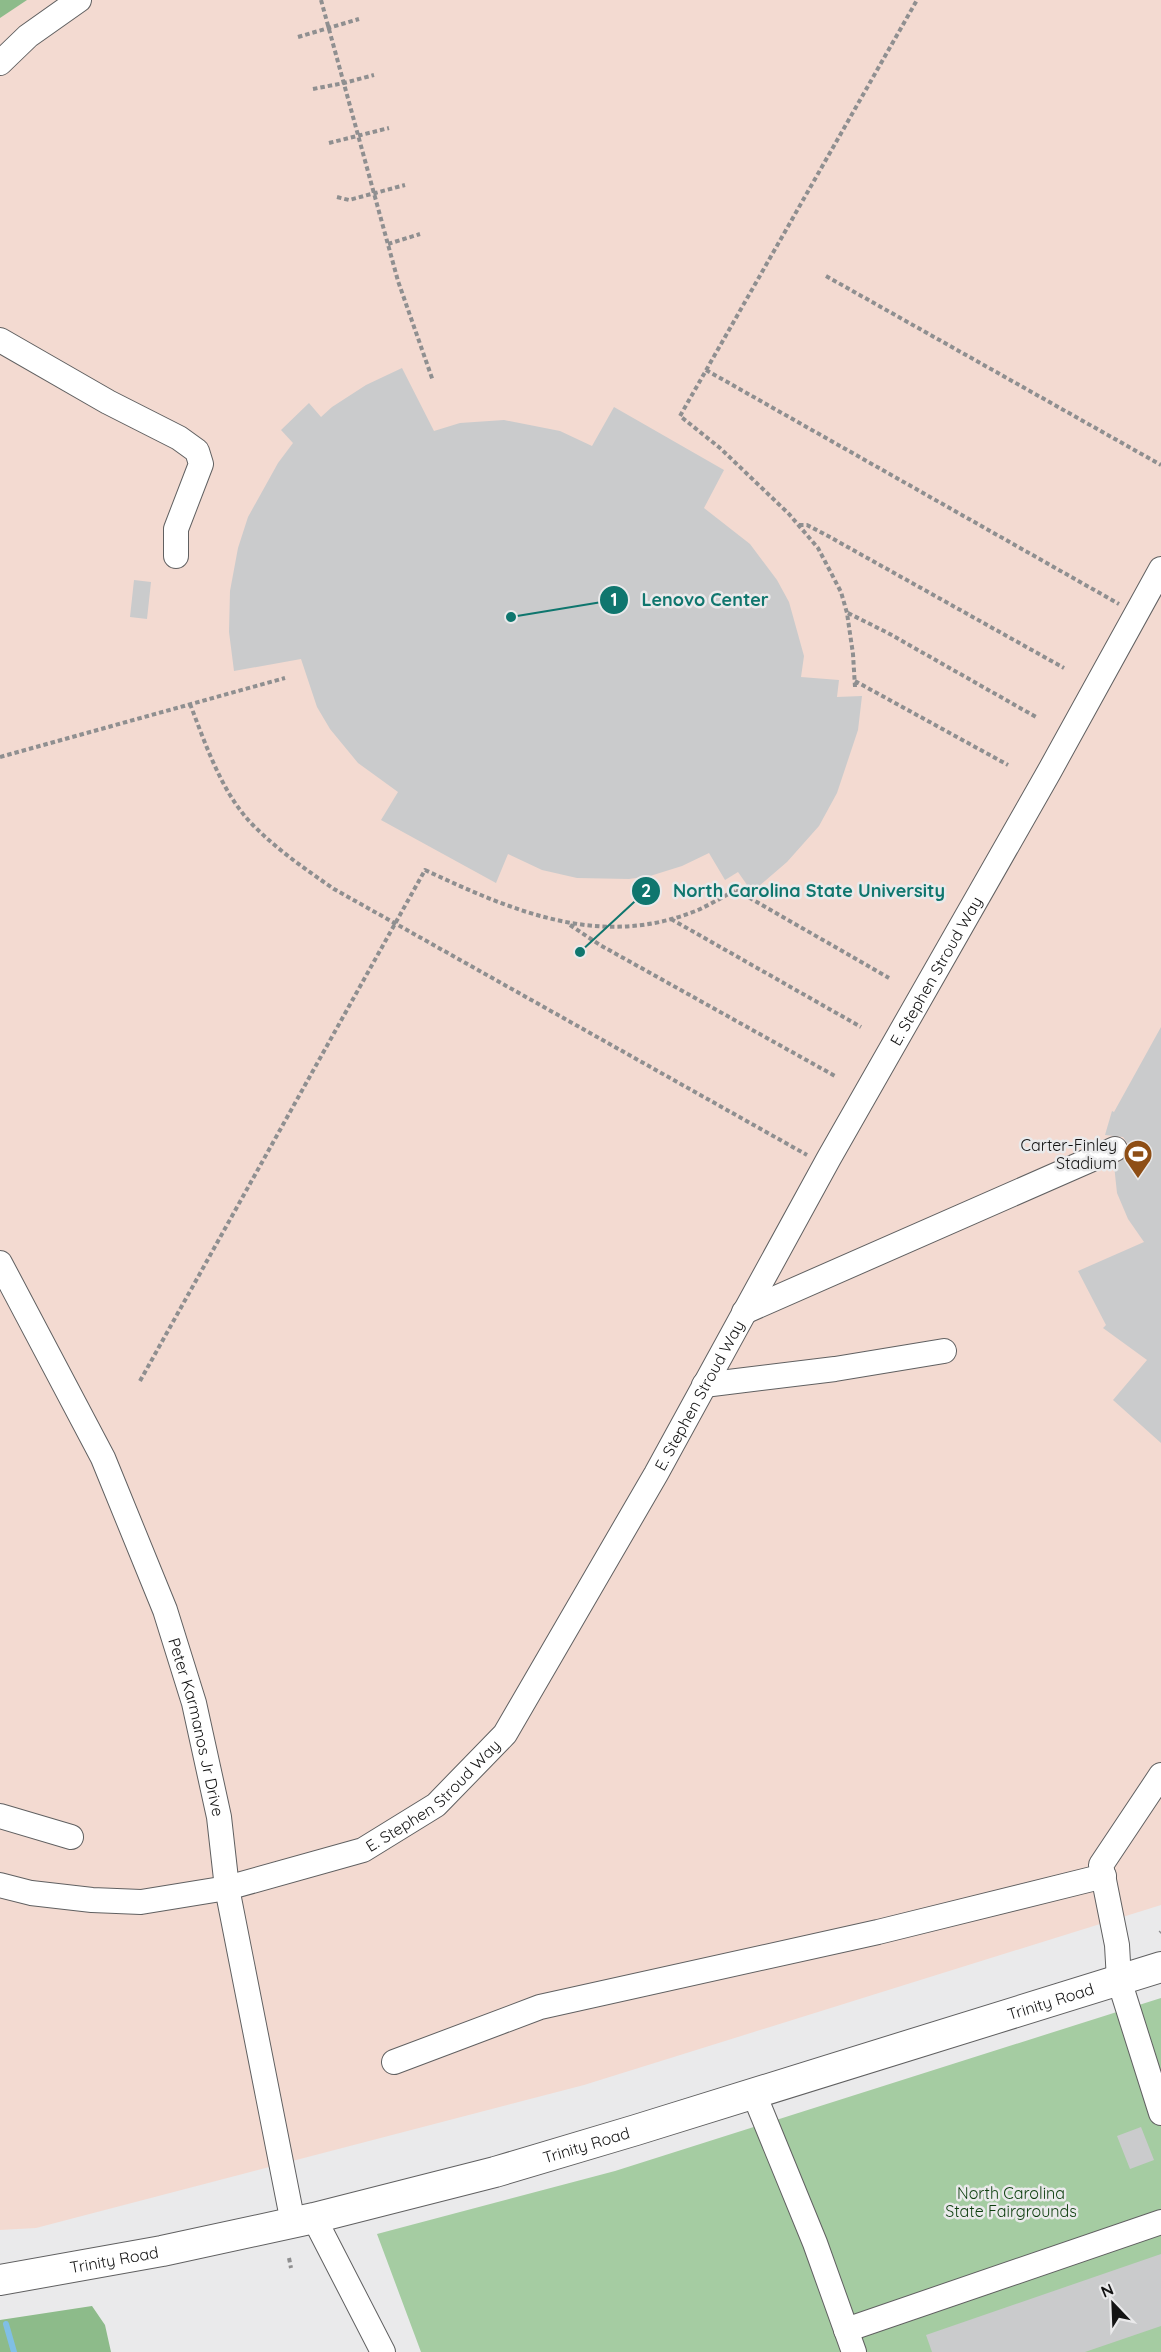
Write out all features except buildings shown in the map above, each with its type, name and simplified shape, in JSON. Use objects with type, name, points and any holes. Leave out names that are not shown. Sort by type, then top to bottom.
[{"type":"main road","name":"Trinity Road","points":[[0,2280],[162,2251],[304,2220],[495,2172],[1161,1967]]},
{"type":"street","points":[[0,63],[28,36],[79,0]]},
{"type":"street","points":[[0,340],[198,450],[201,464],[176,529],[176,556]]},
{"type":"street","name":"E. Stephen Stroud Way","points":[[0,1885],[31,1893],[92,1900],[141,1902],[227,1888],[363,1850],[436,1805],[505,1734],[656,1474],[840,1138],[1049,772],[1161,569]]},
{"type":"street","points":[[744,1312],[1115,1149]]},
{"type":"street","name":"Peter Karmanos Jr Drive","points":[[0,1263],[103,1458],[165,1610],[196,1715],[219,1817],[227,1888],[304,2220],[382,2352]]},
{"type":"street","points":[[704,1385],[835,1369],[944,1352]]},
{"type":"street","points":[[1161,1775],[1101,1865],[1117,1946],[1119,1980],[1161,2113]]},
{"type":"street","points":[[0,1816],[71,1838]]},
{"type":"street","points":[[394,2062],[540,2007],[878,1932],[1104,1876]]},
{"type":"street","points":[[754,2094],[815,2243],[850,2341],[1161,2222]]},
{"type":"path","points":[[321,0],[398,280],[433,381]]},
{"type":"path","points":[[855,687],[847,613],[841,592],[818,548],[789,514],[720,448],[680,416],[917,0]]},
{"type":"path","points":[[298,37],[359,19]]},
{"type":"path","points":[[313,89],[374,75]]},
{"type":"path","points":[[329,143],[389,128]]},
{"type":"path","points":[[337,197],[349,200],[405,185]]},
{"type":"path","points":[[388,244],[420,234]]},
{"type":"path","points":[[826,276],[1161,465]]},
{"type":"path","points":[[706,370],[1120,604]]},
{"type":"path","points":[[799,525],[807,525],[828,536],[1064,668]]},
{"type":"path","points":[[847,613],[888,633],[1036,717]]},
{"type":"path","points":[[0,756],[285,678]]},
{"type":"path","points":[[855,681],[1008,765]]},
{"type":"path","points":[[189,704],[223,783],[250,822],[278,849],[334,889],[810,1156]]},
{"type":"path","points":[[140,1381],[424,870],[523,912],[567,923],[626,928],[670,919],[698,909],[743,886]]},
{"type":"path","points":[[735,890],[889,978]]},
{"type":"path","points":[[670,919],[861,1027]]},
{"type":"path","points":[[567,923],[600,945],[835,1076]]},
{"type":"path","points":[[289,2258],[291,2268]]},
{"type":"shaded area","points":[[0,0],[1161,0],[1161,1905],[584,2085],[36,2228],[0,2230]]},
{"type":"green space","points":[[0,0],[27,0],[0,18]]},
{"type":"green space","name":"North Carolina State Fairgrounds","points":[[1161,1998],[1161,2352],[421,2352],[377,2234],[615,2171]]},
{"type":"green space","points":[[92,2306],[105,2325],[111,2352],[0,2352],[0,2320]]},
{"type":"waterway","points":[[6,2324],[14,2352]]},
{"type":"place","name":"Lenovo Center","points":[[511,617]]},
{"type":"place","name":"North Carolina State University","points":[[580,952]]},
{"type":"place","name":"Carter-Finley Stadium","points":[[1138,1180]]}]
